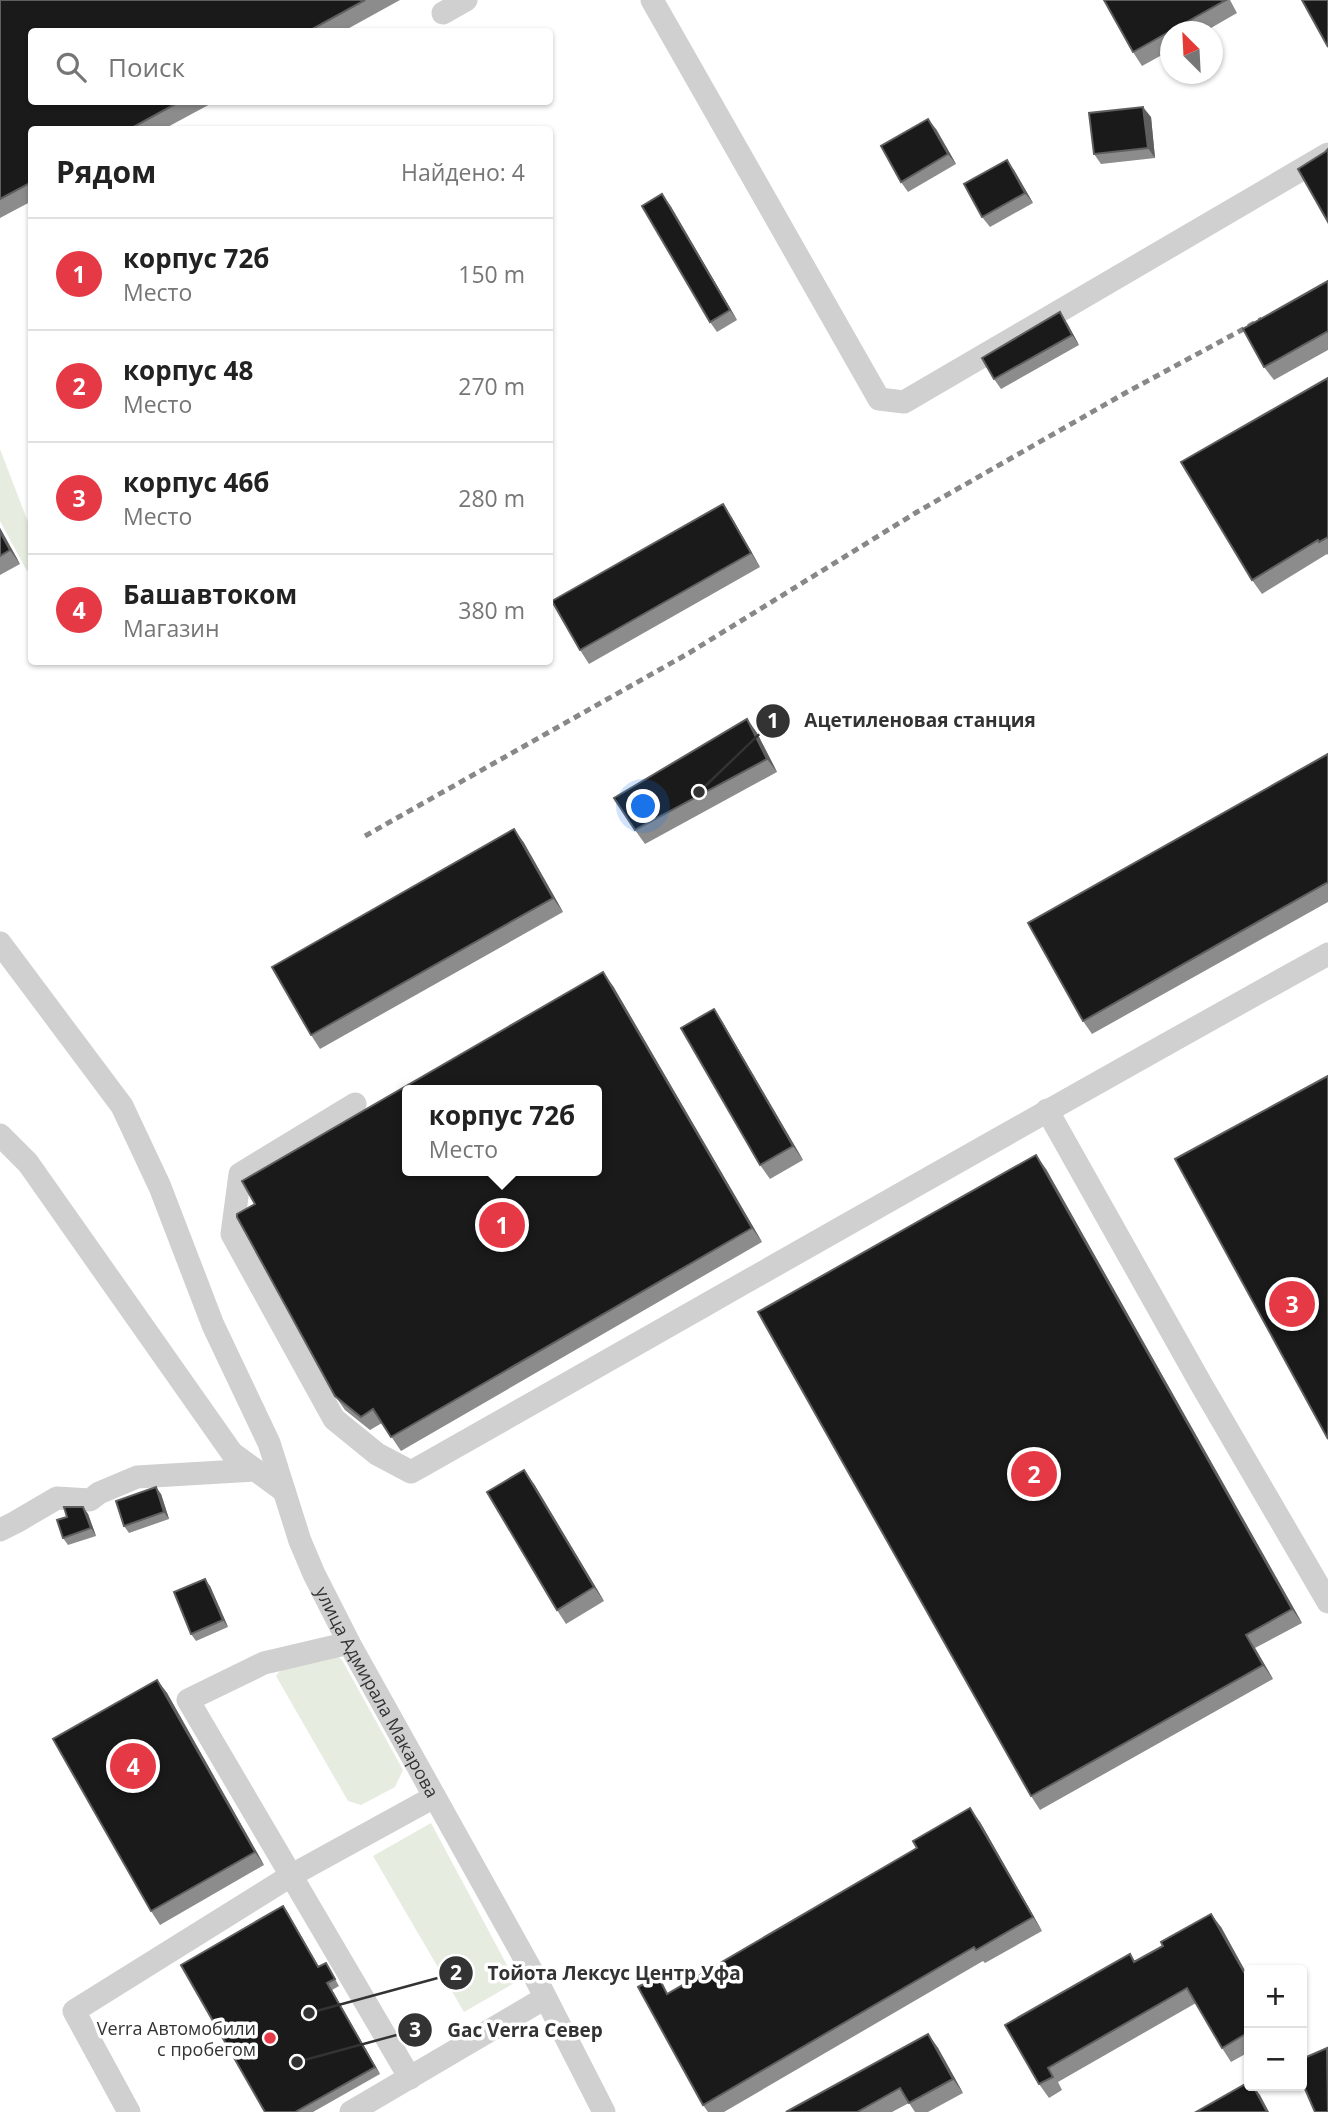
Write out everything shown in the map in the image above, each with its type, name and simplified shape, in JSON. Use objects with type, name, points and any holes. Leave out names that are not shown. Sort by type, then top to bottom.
[{"type":"street","points":[[443,13],[466,0]]},
{"type":"street","points":[[652,0],[879,398],[904,402],[1328,154]]},
{"type":"street","name":"улица Адмирала Макарова","points":[[0,943],[122,1106],[160,1187],[213,1325],[269,1443],[300,1541],[314,1574],[349,1643],[545,1998],[604,2112]]},
{"type":"street","points":[[355,1104],[240,1174],[232,1234],[334,1419],[377,1454],[411,1472],[1047,1110],[1328,954]]},
{"type":"street","points":[[1047,1110],[1201,1384],[1328,1602]]},
{"type":"street","points":[[0,1135],[28,1163],[232,1453],[284,1491]]},
{"type":"street","points":[[0,1530],[57,1498],[90,1500],[99,1493],[137,1477],[255,1470]]},
{"type":"street","points":[[349,1643],[264,1663],[188,1699],[410,2078]]},
{"type":"street","points":[[129,2112],[74,2011],[292,1875],[435,1797]]},
{"type":"street","points":[[351,2112],[545,1998]]},
{"type":"shaded area","points":[[0,449],[28,522],[28,571],[0,521]]},
{"type":"shaded area","points":[[337,1656],[342,1660],[403,1770],[395,1787],[361,1805],[348,1801],[276,1676],[287,1662]]},
{"type":"shaded area","points":[[431,1823],[516,1982],[464,2012],[373,1856]]},
{"type":"building","points":[[0,0],[365,0],[314,28],[28,28],[28,105],[174,105],[135,126],[28,126],[28,184],[0,199]]},
{"type":"building","points":[[1104,0],[1226,0],[1188,21],[1160,21],[1160,37],[1133,52]]},
{"type":"building","points":[[1302,0],[1328,0],[1328,47]]},
{"type":"building","points":[[1143,107],[1148,148],[1094,154],[1089,113]]},
{"type":"building","points":[[928,119],[948,154],[901,182],[881,146]]},
{"type":"building","points":[[1328,149],[1328,222],[1298,169]]},
{"type":"building","points":[[1007,160],[1025,193],[982,217],[964,184]]},
{"type":"building","points":[[662,194],[730,310],[710,322],[642,206]]},
{"type":"building","points":[[1328,281],[1328,331],[1264,367],[1243,329]]},
{"type":"building","points":[[1060,312],[1072,335],[994,379],[982,358]]},
{"type":"building","points":[[1328,378],[1328,537],[1319,542],[1318,540],[1252,580],[1181,462]]},
{"type":"building","points":[[723,504],[751,553],[580,650],[553,600]]},
{"type":"building","points":[[0,532],[10,550],[0,556]]},
{"type":"building","points":[[747,719],[767,759],[635,830],[614,798]]},
{"type":"building","points":[[1328,754],[1328,882],[1083,1021],[1028,923]]},
{"type":"building","points":[[514,829],[553,898],[311,1035],[272,967]]},
{"type":"building","points":[[603,972],[752,1228],[391,1437],[373,1409],[361,1417],[335,1396],[237,1217],[237,1214],[255,1204],[242,1181],[402,1088],[402,1176],[602,1176],[602,1085],[408,1085]]},
{"type":"building","points":[[714,1009],[793,1146],[760,1165],[681,1028]]},
{"type":"building","points":[[1328,1076],[1328,1439],[1175,1159]]},
{"type":"building","points":[[1036,1155],[1292,1609],[1246,1635],[1263,1665],[1031,1796],[758,1312]]},
{"type":"building","points":[[524,1470],[594,1587],[557,1610],[487,1492]]},
{"type":"building","points":[[156,1487],[164,1512],[124,1526],[116,1501]]},
{"type":"building","points":[[64,1507],[83,1507],[91,1528],[63,1538],[57,1520],[67,1517]]},
{"type":"building","points":[[205,1579],[223,1620],[191,1634],[174,1592]]},
{"type":"building","points":[[157,1680],[255,1852],[151,1911],[53,1739]]},
{"type":"building","points":[[970,1808],[1033,1917],[976,1950],[974,1947],[703,2105],[638,1987],[658,1976],[667,1994],[917,1848],[913,1841]]},
{"type":"building","points":[[283,1906],[318,1967],[326,1963],[335,1979],[327,1983],[375,2067],[295,2112],[265,2112],[181,1965]]},
{"type":"building","points":[[1211,1914],[1244,1972],[1244,2035],[1222,2048],[1187,1988],[1048,2068],[1053,2077],[1039,2084],[1005,2025],[1130,1954],[1134,1962],[1163,1946],[1161,1942]]},
{"type":"building","points":[[928,2034],[953,2079],[909,2103],[900,2088],[857,2112],[786,2112]]},
{"type":"building","points":[[1327,2048],[1328,2112],[1315,2112],[1306,2091],[1307,2057]]},
{"type":"building","points":[[1244,2085],[1244,2091],[1256,2091],[1267,2112],[1196,2112]]},
{"type":"railway","points":[[365,836],[689,653],[917,512],[1127,392],[1262,319]]},
{"type":"place","name":"Ацетиленовая станция","points":[[699,792]]},
{"type":"place","name":"корпус 72б","points":[[502,1225]]},
{"type":"place","name":"корпус 46б","points":[[1292,1304]]},
{"type":"place","name":"корпус 48","points":[[1034,1474]]},
{"type":"place","name":"Башавтоком","points":[[133,1766]]},
{"type":"place","name":"Тойота Лексус Центр Уфа","points":[[309,2013]]},
{"type":"place","name":"Verra Автомобили с пробегом","points":[[270,2038]]},
{"type":"place","name":"Gac Verra Север","points":[[297,2062]]}]
